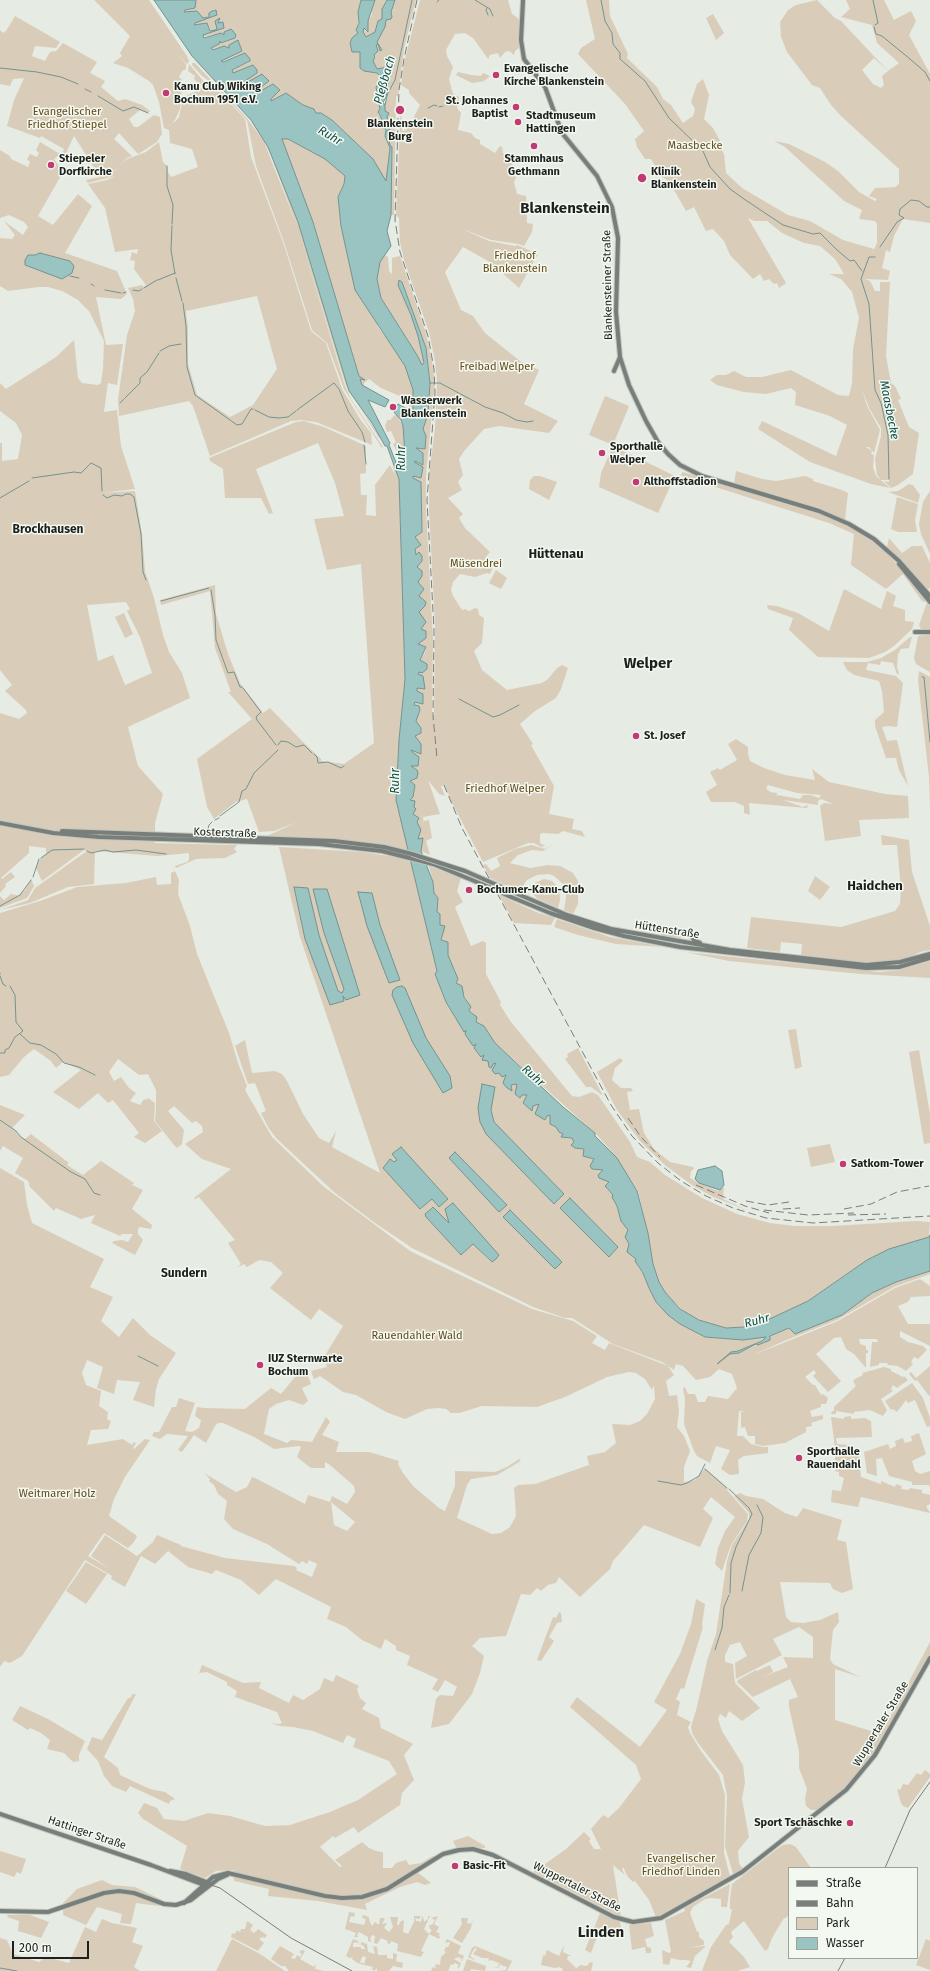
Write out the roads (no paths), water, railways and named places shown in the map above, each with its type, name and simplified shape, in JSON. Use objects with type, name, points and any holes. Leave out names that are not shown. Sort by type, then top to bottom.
[{"type":"main road","name":"Blankensteiner Straße","points":[[523,0],[520,40],[523,55],[527,63],[546,87],[562,133],[590,165],[604,186],[614,215],[618,244],[616,324],[620,357],[629,384],[652,433],[668,454],[680,465],[693,472],[717,481],[836,517],[869,535],[894,557],[930,596]]},
{"type":"main road","points":[[614,372],[620,357]]},
{"type":"main road","name":"Blankensteiner Straße","points":[[924,591],[930,602]]},
{"type":"main road","points":[[916,632],[930,632]]},
{"type":"main road","name":"Kosterstraße","points":[[0,823],[36,830],[99,837],[334,841],[384,847],[413,856]]},
{"type":"main road","name":"Hüttenstraße","points":[[413,856],[465,871],[512,895],[550,911],[624,936],[680,947],[855,967],[894,967],[930,958]]},
{"type":"main road","name":"Hüttenstraße","points":[[566,917],[628,933],[737,951],[866,965],[900,962],[930,954]]},
{"type":"main road","points":[[689,934],[697,942],[714,946]]},
{"type":"main road","name":"Wuppertaler Straße","points":[[209,1884],[218,1875],[224,1873],[240,1875],[325,1896],[354,1898],[372,1895],[387,1889],[447,1853],[459,1850],[474,1849],[499,1858],[614,1917],[633,1922],[650,1921],[666,1916],[735,1877],[839,1797],[854,1782],[875,1755],[930,1658]]},
{"type":"main road","name":"Hattinger Straße","points":[[0,1814],[168,1871],[191,1881],[209,1884]]},
{"type":"main road","name":"Hattinger Straße","points":[[168,1871],[186,1874],[209,1884]]},
{"type":"main road","name":"Wuppertaler Straße","points":[[209,1884],[226,1875],[240,1875]]},
{"type":"main road","points":[[191,1881],[196,1886],[197,1891]]},
{"type":"main road","points":[[184,1903],[197,1891],[209,1884]]},
{"type":"main road","points":[[0,1911],[48,1912],[104,1892],[119,1891],[134,1893],[169,1905],[184,1903],[192,1900],[209,1884]]},
{"type":"water","name":"Ruhr","points":[[154,0],[196,0],[195,8],[185,10],[184,12],[197,11],[203,18],[209,17],[209,13],[216,10],[217,15],[195,23],[194,25],[207,23],[210,31],[215,30],[217,29],[215,21],[220,18],[218,23],[223,22],[224,28],[203,35],[204,38],[221,33],[224,35],[224,32],[231,29],[236,35],[235,38],[221,43],[220,41],[219,44],[211,48],[213,50],[224,46],[229,48],[229,45],[238,40],[242,51],[221,61],[223,62],[245,53],[250,61],[232,70],[233,73],[253,65],[257,70],[257,73],[245,81],[246,83],[262,74],[269,81],[257,90],[257,93],[273,84],[280,90],[271,99],[271,101],[286,93],[303,105],[314,109],[316,113],[321,113],[332,120],[373,159],[386,181],[390,148],[385,136],[386,129],[382,128],[381,117],[378,112],[380,109],[376,87],[383,79],[377,73],[364,71],[360,68],[360,52],[352,52],[350,43],[352,38],[358,33],[356,30],[359,23],[358,12],[361,0],[375,0],[368,21],[368,32],[364,28],[363,32],[366,37],[375,32],[378,21],[382,19],[382,9],[387,0],[395,0],[391,12],[392,17],[391,19],[386,20],[385,27],[377,42],[382,50],[380,51],[378,44],[376,45],[378,51],[374,55],[375,57],[373,61],[377,69],[387,67],[389,81],[386,98],[383,102],[385,111],[389,113],[387,117],[390,129],[387,131],[390,145],[392,147],[391,215],[387,231],[391,246],[380,262],[377,279],[381,298],[422,365],[424,363],[418,336],[398,285],[399,280],[402,282],[426,348],[430,383],[428,414],[423,429],[426,436],[425,449],[416,448],[423,453],[423,465],[415,461],[414,462],[423,467],[421,478],[413,476],[413,478],[421,482],[422,532],[415,537],[421,545],[415,549],[416,555],[419,552],[422,556],[422,561],[417,567],[422,571],[422,576],[418,582],[424,589],[419,596],[426,602],[425,606],[419,612],[426,622],[421,629],[426,631],[426,638],[418,644],[426,647],[420,660],[427,664],[427,669],[422,673],[419,672],[418,674],[423,676],[425,689],[417,688],[417,691],[423,694],[423,704],[415,702],[414,705],[419,706],[420,710],[416,721],[421,728],[421,733],[415,736],[421,744],[421,754],[411,750],[419,757],[418,766],[411,766],[417,770],[418,773],[417,778],[410,781],[415,785],[413,797],[410,800],[415,801],[414,807],[416,809],[413,814],[419,818],[417,822],[421,830],[418,839],[423,838],[421,851],[433,882],[434,893],[438,898],[437,912],[440,914],[440,925],[445,926],[441,940],[448,942],[448,955],[458,979],[456,983],[462,986],[464,997],[471,1007],[469,1010],[477,1017],[476,1022],[484,1026],[495,1043],[563,1107],[595,1133],[595,1136],[617,1158],[637,1191],[648,1233],[653,1264],[659,1282],[665,1292],[680,1309],[699,1320],[726,1328],[744,1327],[761,1323],[808,1301],[867,1260],[889,1249],[929,1237],[930,1235],[930,1271],[896,1282],[872,1293],[842,1315],[795,1334],[789,1328],[770,1336],[770,1340],[758,1345],[756,1344],[739,1353],[730,1354],[717,1364],[731,1352],[738,1351],[762,1341],[766,1337],[743,1340],[705,1337],[680,1324],[668,1315],[656,1302],[643,1273],[635,1261],[636,1259],[627,1252],[629,1244],[625,1237],[628,1230],[621,1221],[617,1206],[612,1197],[613,1195],[605,1186],[609,1182],[599,1178],[598,1175],[603,1170],[592,1169],[590,1166],[594,1159],[583,1156],[584,1149],[575,1148],[571,1145],[574,1142],[572,1138],[561,1137],[563,1134],[559,1132],[556,1127],[550,1124],[550,1115],[547,1116],[545,1120],[535,1114],[539,1104],[533,1106],[532,1111],[523,1103],[527,1095],[522,1095],[520,1098],[515,1094],[517,1084],[511,1085],[512,1091],[506,1087],[503,1083],[506,1075],[502,1077],[499,1073],[495,1074],[492,1070],[496,1063],[493,1064],[491,1068],[489,1067],[488,1061],[482,1060],[484,1055],[481,1057],[474,1048],[476,1044],[473,1046],[465,1034],[466,1030],[464,1032],[446,1002],[435,974],[437,971],[396,800],[399,740],[405,679],[399,479],[387,446],[385,446],[372,423],[349,391],[298,222],[268,147],[251,120],[192,56]],"holes":[[[282,139],[288,139],[325,159],[345,176],[344,184],[338,197],[341,226],[355,290],[405,366],[413,390],[413,412],[398,404],[394,412],[401,420],[403,426],[405,455],[402,471],[397,465],[389,445],[390,443],[368,400],[385,407],[389,400],[362,385],[360,379],[365,380],[359,376],[313,222]]]},
{"type":"water","points":[[40,253],[70,261],[74,266],[72,273],[62,279],[25,265],[25,260],[28,255]]},
{"type":"water","points":[[294,887],[308,888],[319,935],[338,991],[342,993],[344,989],[324,933],[313,889],[327,889],[360,995],[346,1000],[343,996],[344,1001],[330,1005],[305,939]]},
{"type":"water","points":[[358,892],[372,893],[380,925],[400,980],[389,983],[367,926]]},
{"type":"water","points":[[402,986],[405,988],[426,1038],[450,1076],[452,1088],[443,1093],[413,1043],[392,995],[393,990]]},
{"type":"water","points":[[482,1084],[495,1087],[491,1110],[494,1122],[564,1194],[554,1204],[486,1134],[480,1122],[478,1108]]},
{"type":"water","points":[[401,1147],[448,1199],[439,1207],[432,1199],[420,1209],[383,1168],[390,1159],[394,1162],[397,1160],[392,1154]]},
{"type":"water","points":[[455,1152],[507,1205],[499,1212],[449,1158]]},
{"type":"water","points":[[715,1166],[722,1171],[724,1185],[720,1190],[699,1183],[695,1179],[698,1170]]},
{"type":"water","points":[[570,1198],[618,1247],[609,1257],[560,1208]]},
{"type":"water","points":[[453,1203],[499,1255],[492,1262],[473,1244],[461,1255],[426,1217],[425,1214],[433,1207],[449,1223],[445,1209]]},
{"type":"water","points":[[510,1210],[562,1262],[555,1269],[503,1217]]},
{"type":"waterway","name":"Pleßbach","points":[[385,105],[388,93],[395,80],[412,0]]},
{"type":"waterway","points":[[475,0],[490,9],[493,16]]},
{"type":"waterway","points":[[601,0],[605,21],[612,33],[613,44],[620,53],[620,59],[645,81],[669,118],[700,148]]},
{"type":"waterway","points":[[873,0],[878,23],[875,25]]},
{"type":"waterway","points":[[487,8],[486,10],[488,15]]},
{"type":"waterway","points":[[874,27],[876,34],[882,36],[910,59]]},
{"type":"waterway","points":[[910,59],[925,72],[930,81]]},
{"type":"waterway","points":[[0,68],[37,72],[61,77],[78,84]]},
{"type":"waterway","points":[[85,89],[91,92]]},
{"type":"waterway","points":[[98,96],[123,111],[134,107],[148,113]]},
{"type":"waterway","points":[[428,108],[434,105],[437,106]]},
{"type":"waterway","points":[[439,107],[443,106]]},
{"type":"waterway","points":[[703,151],[710,167],[730,189],[783,225],[813,234],[820,233],[850,261],[854,260],[862,271]]},
{"type":"waterway","points":[[167,166],[167,186],[173,205],[172,224]]},
{"type":"waterway","name":"Maasbecke","points":[[880,247],[897,222],[904,218],[899,215],[900,209],[911,200],[919,201],[927,207],[930,207]]},
{"type":"waterway","points":[[172,226],[171,250],[175,274]]},
{"type":"waterway","name":"Maasbecke","points":[[875,257],[869,257],[861,279],[869,304],[875,390],[881,403],[888,435],[889,479]]},
{"type":"waterway","points":[[158,280],[175,273]]},
{"type":"waterway","points":[[70,276],[79,278]]},
{"type":"waterway","points":[[176,278],[182,301]]},
{"type":"waterway","points":[[144,288],[157,280]]},
{"type":"waterway","points":[[133,290],[139,291],[142,289]]},
{"type":"waterway","points":[[105,290],[121,293]]},
{"type":"waterway","points":[[183,303],[186,326],[187,367],[195,395],[237,425],[242,424],[251,409],[253,409]]},
{"type":"waterway","points":[[160,351],[169,346],[181,344]]},
{"type":"waterway","points":[[125,398],[140,383],[140,378],[147,372],[159,353]]},
{"type":"waterway","points":[[297,410],[334,383],[339,389],[348,411],[362,432],[365,442]]},
{"type":"waterway","points":[[430,383],[440,383],[485,407],[503,413],[516,420],[527,422],[533,421]]},
{"type":"waterway","points":[[120,403],[124,399]]},
{"type":"waterway","points":[[255,410],[269,417],[279,418],[288,417],[296,411]]},
{"type":"waterway","points":[[364,445],[366,464]]},
{"type":"waterway","points":[[32,478],[74,472],[81,473],[91,463],[101,468],[102,491]]},
{"type":"waterway","points":[[0,498],[29,481]]},
{"type":"waterway","points":[[103,495],[107,498],[114,495],[122,496],[126,494],[130,494],[134,497],[141,534],[143,572],[146,580]]},
{"type":"waterway","points":[[161,601],[209,588]]},
{"type":"waterway","points":[[211,590],[215,615],[216,640],[228,673],[234,672],[240,687],[242,687]]},
{"type":"waterway","points":[[922,677],[924,677],[930,742]]},
{"type":"waterway","points":[[243,688],[261,712],[256,717],[257,720],[276,745]]},
{"type":"waterway","points":[[459,699],[493,717],[519,705]]},
{"type":"waterway","points":[[278,745],[281,741],[288,742],[296,747],[304,745],[312,753]]},
{"type":"waterway","points":[[220,816],[239,802],[242,791],[246,789],[254,773],[278,750]]},
{"type":"waterway","points":[[314,754],[317,757],[318,763],[328,762],[341,768],[344,766]]},
{"type":"waterway","points":[[215,820],[219,818]]},
{"type":"waterway","points":[[207,833],[209,825],[212,822]]},
{"type":"waterway","points":[[41,858],[52,850],[84,849]]},
{"type":"waterway","points":[[87,851],[91,853],[105,850],[113,852],[136,850],[166,854]]},
{"type":"waterway","points":[[33,877],[39,859]]},
{"type":"waterway","points":[[0,906],[20,895],[31,880]]},
{"type":"waterway","points":[[0,976],[3,984],[6,986]]},
{"type":"waterway","points":[[0,1053],[5,1053],[5,1050],[9,1048],[15,1037],[23,1031],[16,1022],[15,995],[10,986]]},
{"type":"waterway","points":[[20,1034],[30,1043],[41,1045],[56,1054],[64,1063],[79,1067],[95,1075]]},
{"type":"waterway","points":[[0,1120],[16,1131],[21,1137],[71,1172],[85,1179],[94,1193],[100,1195]]},
{"type":"waterway","points":[[138,1356],[158,1366]]},
{"type":"waterway","points":[[658,1481],[681,1485],[687,1483],[699,1476],[705,1464]]},
{"type":"waterway","points":[[705,1469],[727,1488]]},
{"type":"waterway","points":[[729,1489],[749,1508],[752,1514],[736,1547],[731,1563],[730,1593]]},
{"type":"waterway","points":[[742,1591],[749,1555],[761,1533],[763,1517],[757,1505]]},
{"type":"waterway","points":[[715,1650],[722,1628],[724,1607],[729,1595]]},
{"type":"waterway","points":[[0,1968],[17,1971]]},
{"type":"tram line","points":[[885,1867],[910,1810],[930,1782]]},
{"type":"tram line","points":[[0,1814],[220,1888],[291,1938],[352,1971]]},
{"type":"tram line","points":[[838,1971],[844,1959]]},
{"type":"railway","points":[[417,0],[399,90],[395,220],[400,252],[428,336],[434,369],[435,393],[427,500],[434,630],[433,716],[437,758]]},
{"type":"railway","points":[[444,785],[462,828],[611,1105],[632,1136],[658,1163],[681,1181],[706,1196],[733,1208],[766,1218],[813,1223],[930,1216]]},
{"type":"railway","points":[[628,1118],[641,1137],[660,1157]]},
{"type":"railway","points":[[696,1185],[745,1206],[769,1213]]},
{"type":"railway","points":[[844,1209],[871,1204],[897,1192],[929,1186]]},
{"type":"railway","points":[[746,1201],[768,1205],[789,1202]]},
{"type":"railway","points":[[783,1209],[800,1208]]},
{"type":"railway","points":[[764,1210],[808,1215],[854,1213]]},
{"type":"railway","points":[[848,1215],[886,1214]]},
{"type":"place","name":"Evangelische Kirche Blankenstein","points":[[496,75]]},
{"type":"place","name":"Kanu Club Wiking Bochum 1951 e.V.","points":[[166,93]]},
{"type":"place","name":"St. Johannes Baptist","points":[[516,107]]},
{"type":"place","name":"Blankenstein Burg","points":[[400,110]]},
{"type":"place","name":"Stadtmuseum Hattingen","points":[[518,122]]},
{"type":"place","name":"Stammhaus Gethmann","points":[[534,146]]},
{"type":"place","name":"Stiepeler Dorfkirche","points":[[51,165]]},
{"type":"place","name":"Klinik Blankenstein","points":[[642,178]]},
{"type":"place","name":"Wasserwerk Blankenstein","points":[[393,407]]},
{"type":"place","name":"Sporthalle Welper","points":[[602,453]]},
{"type":"place","name":"Althoffstadion","points":[[636,482]]},
{"type":"place","name":"St. Josef","points":[[636,736]]},
{"type":"place","name":"Bochumer-Kanu-Club","points":[[469,890]]},
{"type":"place","name":"Satkom-Tower","points":[[843,1164]]},
{"type":"place","name":"IUZ Sternwarte Bochum","points":[[260,1365]]},
{"type":"place","name":"Sporthalle Rauendahl","points":[[799,1458]]},
{"type":"place","name":"Sport Tschäschke","points":[[850,1823]]},
{"type":"place","name":"Basic-Fit","points":[[455,1866]]},
{"type":"district","name":"Blankenstein","points":[[565,209]]},
{"type":"district","name":"Brockhausen","points":[[48,530]]},
{"type":"district","name":"Hüttenau","points":[[556,554]]},
{"type":"district","name":"Welper","points":[[648,664]]},
{"type":"district","name":"Haidchen","points":[[875,886]]},
{"type":"district","name":"Sundern","points":[[184,1274]]},
{"type":"district","name":"Linden","points":[[601,1933]]},
{"type":"park label","name":"Evangelischer Friedhof Stiepel","points":[[67,118]]},
{"type":"park label","name":"Friedhof Blankenstein","points":[[515,262]]},
{"type":"park label","name":"Freibad Welper","points":[[497,367]]},
{"type":"park label","name":"Müsendrei","points":[[476,564]]},
{"type":"park label","name":"Friedhof Welper","points":[[505,789]]},
{"type":"park label","name":"Rauendahler Wald","points":[[417,1336]]},
{"type":"park label","name":"Weitmarer Holz","points":[[57,1494]]},
{"type":"park label","name":"Evangelischer Friedhof Linden","points":[[681,1865]]}]
